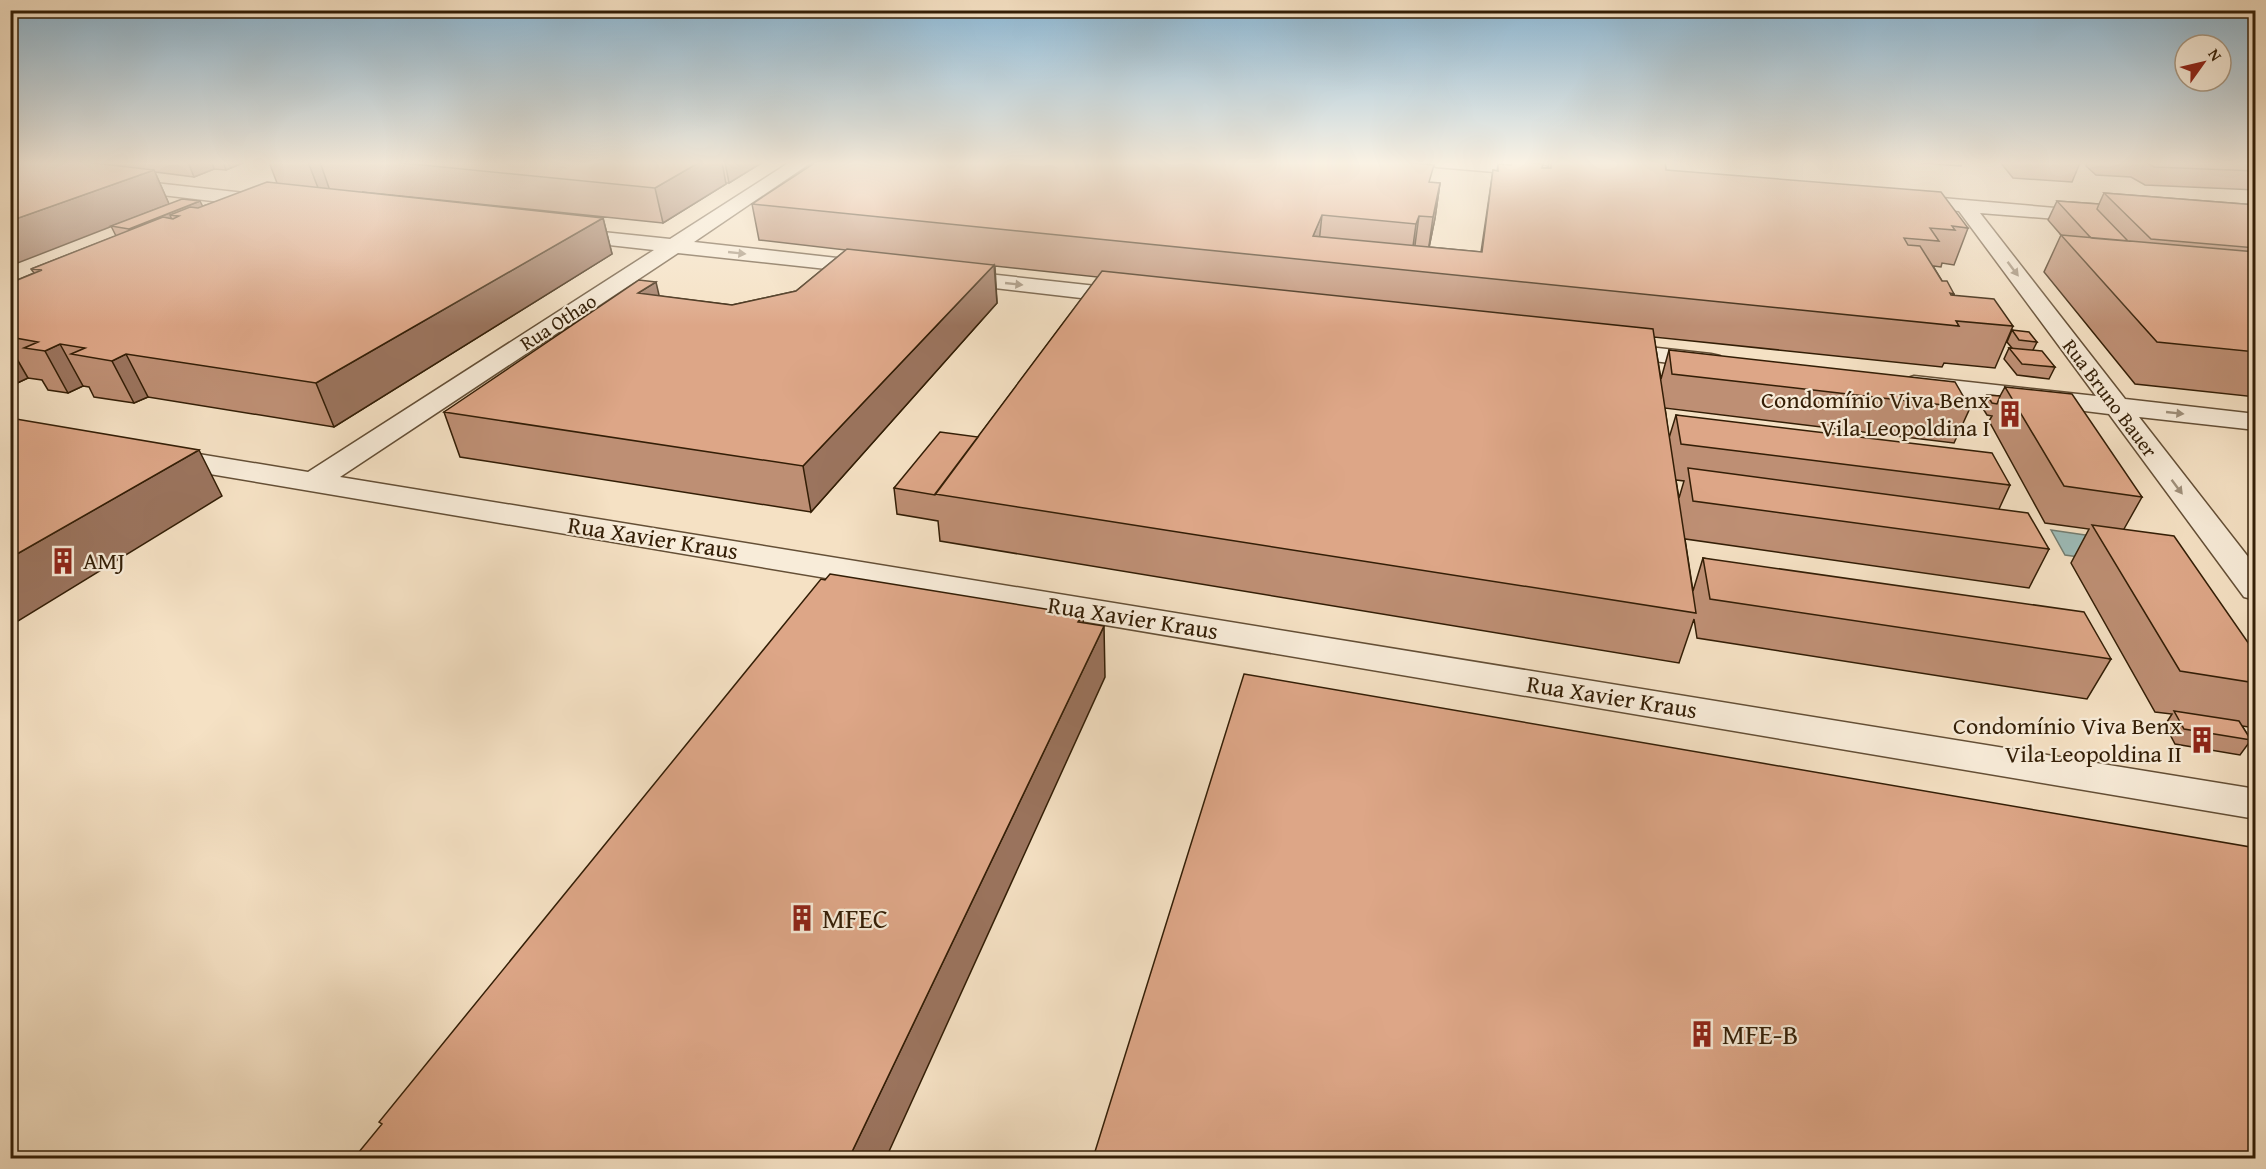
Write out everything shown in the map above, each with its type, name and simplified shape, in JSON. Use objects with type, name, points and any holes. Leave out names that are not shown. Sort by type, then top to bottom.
[{"type":"street","name":"Rua Othao","points":[[313,482],[719,217]]},
{"type":"street","name":"Rua Bruno Bauer","points":[[1973,217],[2256,590]]},
{"type":"street","points":[[2097,217],[2115,218]]},
{"type":"street","points":[[544,232],[888,270]]},
{"type":"street","points":[[924,274],[1150,299]]},
{"type":"street","points":[[1591,348],[1734,364]]},
{"type":"street","points":[[1889,381],[2256,422]]},
{"type":"street","name":"Rua Xavier Kraus","points":[[127,451],[2256,804]]},
{"type":"water","points":[[2051,530],[2140,543],[2157,568],[2065,555]]},
{"type":"building","points":[[10,217],[23,217],[10,221]]},
{"type":"building","points":[[136,217],[161,217],[129,229],[111,226]]},
{"type":"building","points":[[163,217],[173,219],[178,217],[603,218],[316,383],[126,354],[112,361],[71,354],[85,348],[60,344],[45,351],[24,348],[38,342],[10,337],[10,283],[42,270],[31,269]]},
{"type":"building","points":[[876,217],[1321,217],[1313,236],[1482,252],[1487,217],[1959,217],[1968,228],[1952,226],[1955,230],[1930,228],[1939,241],[1904,238],[1908,245],[1920,246],[1942,281],[1947,281],[1954,294],[1950,293],[1951,295],[1994,299],[2013,326],[1956,321],[1959,326]]},
{"type":"building","points":[[1338,217],[1419,217],[1416,224]]},
{"type":"building","points":[[2071,217],[2104,217],[2128,241],[2091,238]]},
{"type":"building","points":[[2128,217],[2256,217],[2256,248],[2151,239]]},
{"type":"building","points":[[2061,235],[2256,252],[2256,352],[2157,342]]},
{"type":"building","points":[[847,249],[994,265],[803,466],[444,412],[639,280],[656,282],[638,293],[732,305],[796,291]]},
{"type":"building","points":[[1102,271],[1653,329],[1696,613],[935,494]]},
{"type":"building","points":[[2012,330],[2029,332],[2037,342],[2019,340]]},
{"type":"building","points":[[2009,348],[2042,351],[2055,367],[2022,364]]},
{"type":"building","points":[[1669,350],[1955,382],[1970,408],[1672,374]]},
{"type":"building","points":[[2005,387],[2072,394],[2142,497],[2064,486]]},
{"type":"building","points":[[1987,395],[2000,396],[1997,404],[1992,403]]},
{"type":"building","points":[[1676,415],[1992,453],[2010,485],[1681,444]]},
{"type":"building","points":[[10,418],[199,450],[10,558]]},
{"type":"building","points":[[940,432],[978,437],[935,495],[894,488]]},
{"type":"building","points":[[1688,468],[2028,513],[2049,549],[1693,501]]},
{"type":"building","points":[[2092,525],[2174,536],[2256,654],[2256,683],[2180,671]]},
{"type":"building","points":[[1703,558],[2084,612],[2111,659],[1710,599]]},
{"type":"building","name":"MFEC","points":[[830,574],[1083,615],[1078,622],[1104,626],[849,1158],[354,1158],[382,1124],[379,1122],[821,579],[825,580]]},
{"type":"building","name":"MFE-B","points":[[1244,674],[2256,848],[2256,1158],[1093,1158]]},
{"type":"building","points":[[2174,711],[2239,721],[2251,740],[2184,729]]},
{"type":"place","name":"Condomínio Viva Benx Vila Leopoldina I","points":[[2010,414]]},
{"type":"place","name":"AMJ","points":[[63,561]]},
{"type":"place","name":"Condomínio Viva Benx Vila Leopoldina II","points":[[2202,740]]},
{"type":"place","name":"MFEC","points":[[802,918]]},
{"type":"place","name":"MFE-B","points":[[1702,1034]]}]
